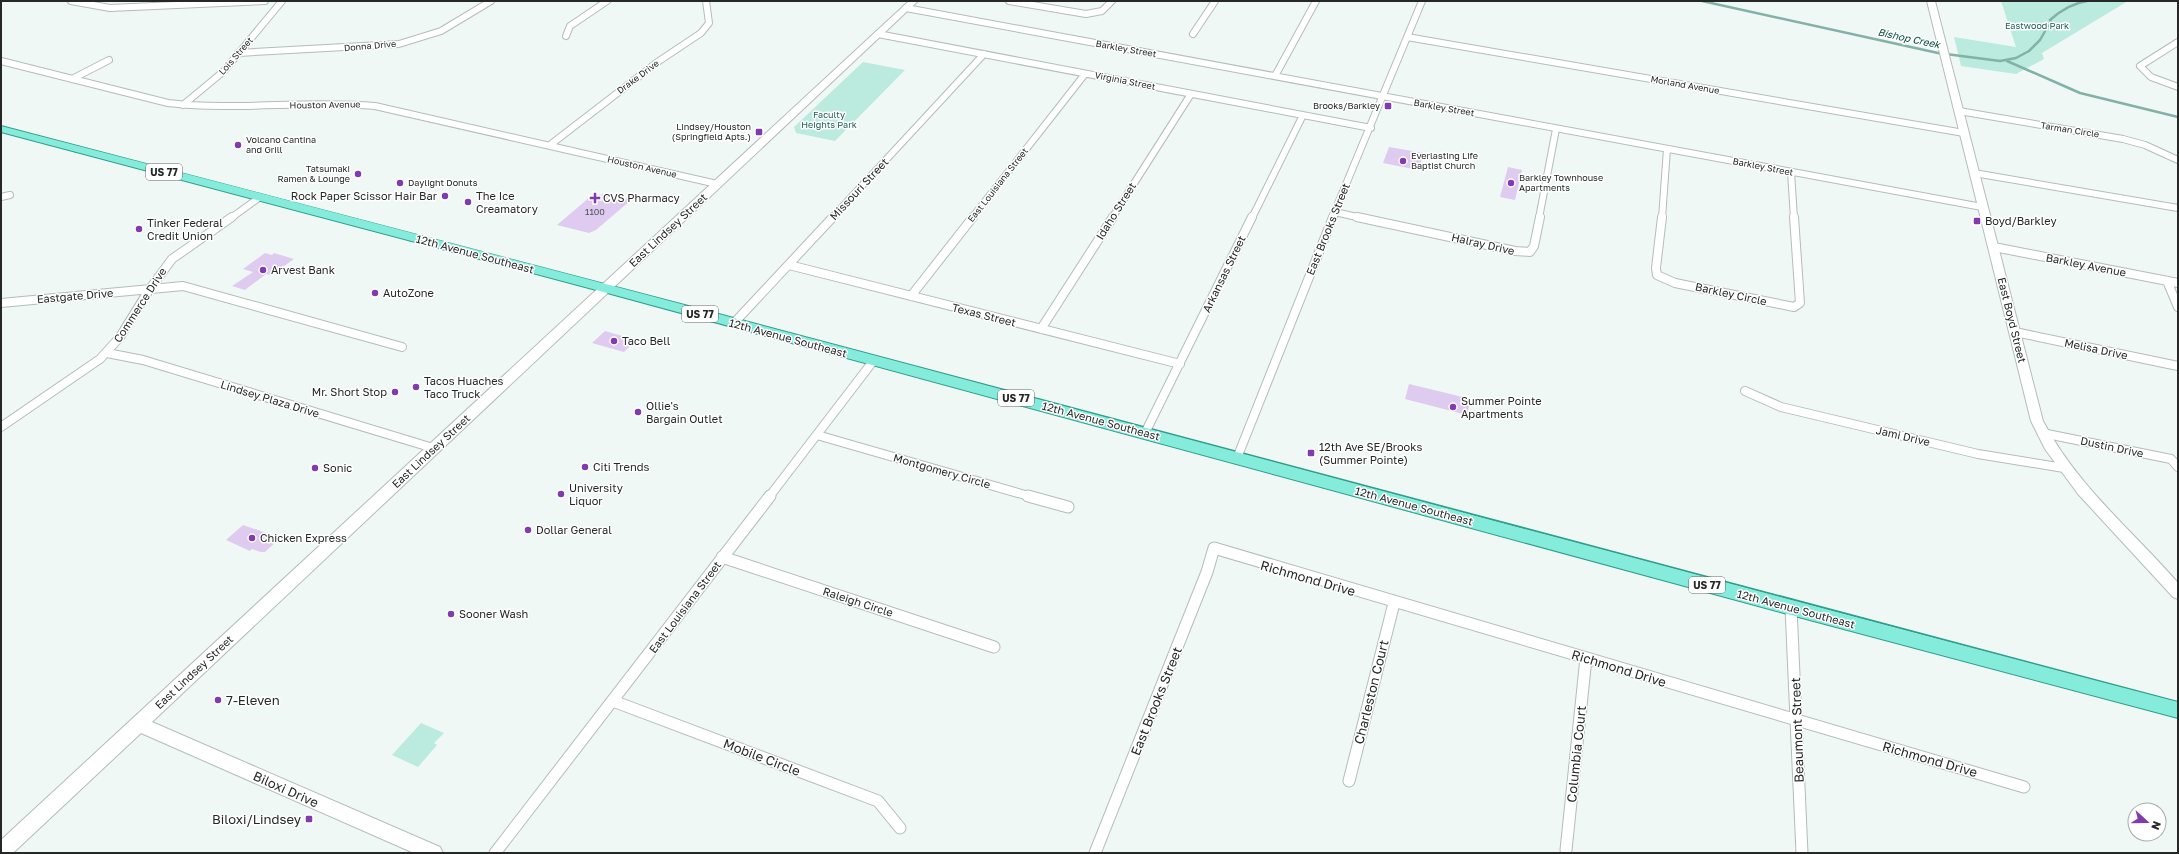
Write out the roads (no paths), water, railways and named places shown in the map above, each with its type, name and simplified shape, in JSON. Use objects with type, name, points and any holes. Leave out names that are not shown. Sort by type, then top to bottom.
[{"type":"main road","name":"12th Avenue Southeast","points":[[1,129],[605,288],[1790,608],[2178,710]]},
{"type":"street","points":[[71,1],[110,8],[266,1]]},
{"type":"street","name":"Lois Street","points":[[183,105],[212,82],[282,1]]},
{"type":"street","name":"Donna Drive","points":[[238,53],[368,47],[408,42],[441,31],[491,1]]},
{"type":"street","points":[[566,36],[570,26],[607,1]]},
{"type":"street","name":"Drake Drive","points":[[550,145],[659,61],[705,30],[709,19],[706,1]]},
{"type":"street","points":[[1009,1],[1079,14],[1097,13],[1106,8],[1112,1]]},
{"type":"street","points":[[1193,34],[1216,1]]},
{"type":"street","points":[[1275,76],[1316,1]]},
{"type":"street","name":"East Brooks Street","points":[[1237,458],[1335,212],[1384,97],[1422,1]]},
{"type":"street","name":"East Boyd Street","points":[[1931,1],[1982,207],[1994,247],[2037,421],[2042,433],[2064,468],[2089,500],[2144,554],[2178,593]]},
{"type":"street","name":"Barkley Street","points":[[910,4],[1384,97],[1982,207]]},
{"type":"street","name":"East Lindsey Street","points":[[1,852],[910,4]]},
{"type":"street","name":"Virginia Street","points":[[878,34],[1371,128]]},
{"type":"street","name":"Morland Avenue","points":[[1407,37],[1964,133]]},
{"type":"street","points":[[2178,42],[2140,66],[2148,75],[2178,87]]},
{"type":"street","name":"Missouri Street","points":[[734,323],[984,54]]},
{"type":"street","points":[[72,79],[109,60]]},
{"type":"street","name":"Houston Avenue","points":[[1,61],[183,105],[222,108],[364,104],[717,184]]},
{"type":"street","name":"East Louisiana Street","points":[[911,296],[1085,74]]},
{"type":"street","name":"Idaho Street","points":[[1041,329],[1191,94]]},
{"type":"street","name":"Tarman Circle","points":[[1959,111],[2123,139],[2145,145],[2178,160]]},
{"type":"street","name":"Arkansas Street","points":[[1145,433],[1303,115]]},
{"type":"street","name":"Halray Drive","points":[[1335,212],[1515,251],[1530,252],[1534,246],[1556,129]]},
{"type":"street","name":"Barkley Circle","points":[[1667,149],[1660,245],[1656,268],[1657,275],[1675,283],[1794,307],[1800,303],[1791,172]]},
{"type":"street","points":[[1974,173],[2178,208]]},
{"type":"street","points":[[1,197],[10,195]]},
{"type":"street","name":"Commerce Drive","points":[[1,427],[106,353],[120,337],[162,270],[178,254],[260,197]]},
{"type":"street","name":"Barkley Avenue","points":[[1994,247],[2178,283]]},
{"type":"street","name":"Texas Street","points":[[789,264],[1180,364]]},
{"type":"street","points":[[2167,281],[2178,307]]},
{"type":"street","points":[[149,290],[183,286],[402,347]]},
{"type":"street","name":"Eastgate Drive","points":[[1,303],[149,290]]},
{"type":"street","name":"Melisa Drive","points":[[2015,332],[2178,366]]},
{"type":"street","name":"Lindsey Plaza Drive","points":[[106,353],[143,360],[433,448]]},
{"type":"street","name":"East Louisiana Street","points":[[495,853],[874,360]]},
{"type":"street","name":"Jami Drive","points":[[1745,391],[1781,407],[1978,454],[2064,468]]},
{"type":"street","name":"Dustin Drive","points":[[2042,433],[2171,459],[2178,467]]},
{"type":"street","name":"Montgomery Circle","points":[[817,435],[1068,507]]},
{"type":"street","name":"East Brooks Street","points":[[1095,853],[1204,579],[1214,548]]},
{"type":"street","name":"Richmond Drive","points":[[1214,548],[1394,603],[2024,787]]},
{"type":"street","name":"Raleigh Circle","points":[[722,557],[994,647]]},
{"type":"street","name":"Charleston Court","points":[[1349,781],[1394,603]]},
{"type":"street","name":"Beaumont Street","points":[[1790,608],[1802,853]]},
{"type":"street","name":"Columbia Court","points":[[1566,850],[1586,658]]},
{"type":"street","name":"Mobile Circle","points":[[613,700],[878,801],[900,828]]},
{"type":"street","name":"Biloxi Drive","points":[[138,724],[434,853]]},
{"type":"waterway","name":"Bishop Creek","points":[[1702,1],[1938,53],[2000,61],[2016,58],[2029,51],[2040,40],[2048,26],[2053,25],[2050,20],[2067,8],[2087,1]]},
{"type":"waterway","points":[[2007,61],[2080,93],[2178,117]]},
{"type":"place","name":"Brooks/Barkley","points":[[1388,106]]},
{"type":"place","name":"Lindsey/Houston (Springfield Apts.)","points":[[759,132]]},
{"type":"place","name":"Volcano Cantina and Grill","points":[[238,145]]},
{"type":"place","name":"Everlasting Life Baptist Church","points":[[1403,161]]},
{"type":"place","name":"Tatsumaki Ramen & Lounge","points":[[358,174]]},
{"type":"place","name":"Daylight Donuts","points":[[400,183]]},
{"type":"place","name":"Barkley Townhouse Apartments","points":[[1511,183]]},
{"type":"place","name":"Rock Paper Scissor Hair Bar","points":[[445,196]]},
{"type":"place","name":"CVS Pharmacy","points":[[595,198]]},
{"type":"place","name":"The Ice Creamatory","points":[[468,202]]},
{"type":"place","name":"Boyd/Barkley","points":[[1977,221]]},
{"type":"place","name":"Tinker Federal Credit Union","points":[[139,229]]},
{"type":"place","name":"Arvest Bank","points":[[263,270]]},
{"type":"place","name":"AutoZone","points":[[375,293]]},
{"type":"place","name":"Taco Bell","points":[[614,341]]},
{"type":"place","name":"Tacos Huaches Taco Truck","points":[[416,387]]},
{"type":"place","name":"Mr. Short Stop","points":[[395,392]]},
{"type":"place","name":"Summer Pointe Apartments","points":[[1453,407]]},
{"type":"place","name":"Ollie's Bargain Outlet","points":[[638,412]]},
{"type":"place","name":"12th Ave SE/Brooks (Summer Pointe)","points":[[1311,453]]},
{"type":"place","name":"Citi Trends","points":[[585,467]]},
{"type":"place","name":"Sonic","points":[[315,468]]},
{"type":"place","name":"University Liquor","points":[[561,494]]},
{"type":"place","name":"Dollar General","points":[[528,530]]},
{"type":"place","name":"Chicken Express","points":[[252,538]]},
{"type":"place","name":"Sooner Wash","points":[[451,614]]},
{"type":"place","name":"7-Eleven","points":[[218,700]]},
{"type":"place","name":"Biloxi/Lindsey","points":[[309,819]]},
{"type":"park label","name":"Eastwood Park","points":[[2037,26]]},
{"type":"park label","name":"Faculty Heights Park","points":[[829,120]]}]
